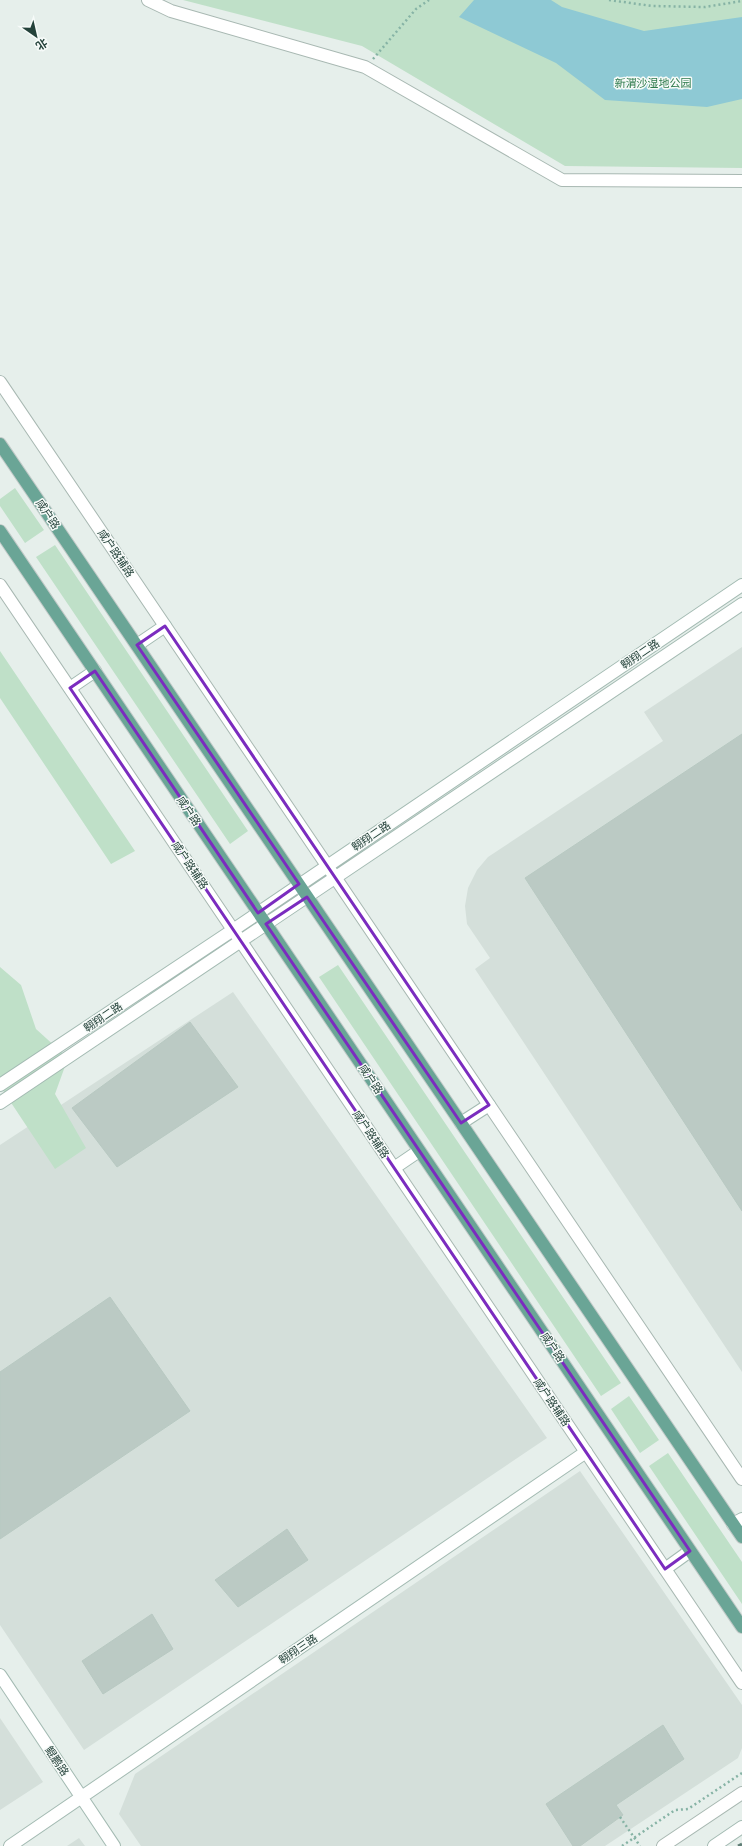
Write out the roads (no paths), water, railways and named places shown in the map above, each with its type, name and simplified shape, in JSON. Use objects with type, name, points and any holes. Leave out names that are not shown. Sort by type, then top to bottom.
[{"type":"main road","name":"咸户路","points":[[0,444],[461,1123],[738,1521],[742,1537]]},
{"type":"main road","name":"咸户路","points":[[0,531],[742,1627]]},
{"type":"street","points":[[148,0],[171,11],[365,67],[562,180],[742,181]]},
{"type":"street","name":"咸户路辅路","points":[[0,382],[742,1479]]},
{"type":"street","name":"咸户路辅路","points":[[0,585],[742,1683]]},
{"type":"street","name":"翱翔二路","points":[[0,1085],[233,930],[742,585]]},
{"type":"street","name":"翱翔二路","points":[[0,1103],[742,604]]},
{"type":"street","points":[[137,645],[165,626]]},
{"type":"street","points":[[70,688],[95,671]]},
{"type":"street","points":[[461,1123],[489,1105]]},
{"type":"street","points":[[394,1168],[420,1151]]},
{"type":"street","name":"翱翔三路","points":[[10,1846],[586,1452]]},
{"type":"street","points":[[665,1569],[690,1551]]},
{"type":"street","name":"鲲鹏路","points":[[0,1675],[114,1846]]},
{"type":"street","points":[[663,1846],[742,1793]]},
{"type":"street","points":[[714,1846],[742,1827]]},
{"type":"water","points":[[474,0],[551,0],[562,7],[644,31],[742,17],[742,99],[707,107],[605,100],[556,63],[459,17]]},
{"type":"railway","points":[[738,1846],[742,1844]]},
{"type":"park label","name":"新渭沙湿地公园","points":[[653,83]]}]
